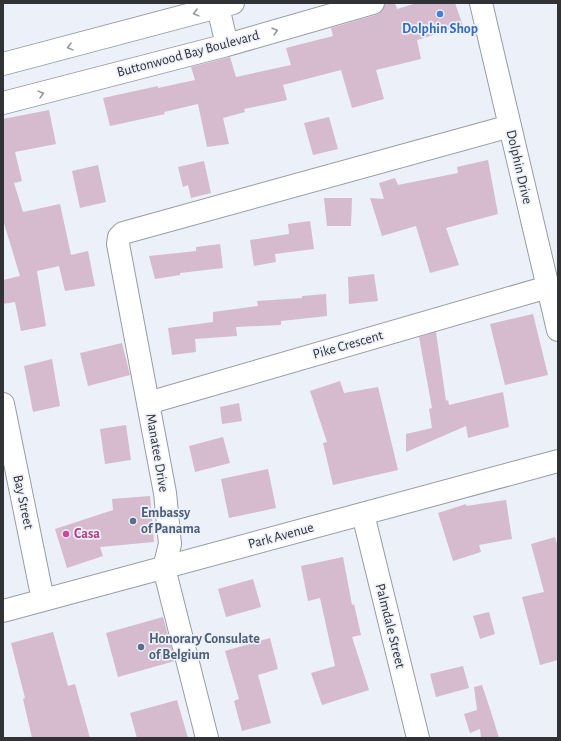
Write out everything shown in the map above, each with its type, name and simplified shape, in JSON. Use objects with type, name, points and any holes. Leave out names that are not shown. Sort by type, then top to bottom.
[{"type":"street","name":"Buttonwood Bay Boulevard","points":[[3,103],[227,45],[373,3]]},
{"type":"street","name":"Dolphin Drive","points":[[481,3],[558,330]]},
{"type":"street","points":[[3,64],[223,4],[227,45]]},
{"type":"street","name":"Manatee Drive","points":[[206,738],[164,568],[170,544],[165,493],[118,244],[119,237],[123,233],[510,126]]},
{"type":"street","name":"Pike Crescent","points":[[148,403],[548,287]]},
{"type":"street","name":"Bay Street","points":[[3,404],[43,600]]},
{"type":"street","name":"Park Avenue","points":[[3,611],[558,461]]},
{"type":"street","name":"Palmdale Street","points":[[363,514],[418,738]]},
{"type":"building","points":[[395,3],[397,9],[417,3],[455,3],[463,26],[417,40],[421,59],[376,70],[384,99],[352,108],[341,70],[283,85],[287,100],[244,109],[245,112],[223,118],[229,144],[207,147],[198,104],[164,112],[165,114],[110,126],[103,98],[158,86],[158,88],[195,80],[191,67],[230,57],[236,77],[291,65],[286,48],[333,36],[331,28],[376,15],[382,11],[385,4]]},
{"type":"building","points":[[49,110],[56,144],[15,152],[22,181],[14,183],[23,212],[60,204],[71,255],[88,251],[95,286],[65,291],[59,266],[37,271],[46,326],[21,331],[15,302],[3,304],[3,280],[20,276],[3,220],[3,119]]},
{"type":"building","points":[[329,117],[338,149],[313,155],[304,123]]},
{"type":"building","points":[[488,160],[498,214],[446,228],[459,265],[430,273],[416,226],[382,236],[370,198],[384,199],[379,183],[395,178],[398,185],[458,173],[457,167]]},
{"type":"building","points":[[204,161],[211,193],[191,198],[188,185],[183,187],[178,167]]},
{"type":"building","points":[[98,165],[106,202],[80,208],[72,171]]},
{"type":"building","points":[[324,198],[352,198],[351,226],[327,226]]},
{"type":"building","points":[[310,221],[314,249],[275,254],[276,262],[254,266],[250,240],[289,234],[288,224]]},
{"type":"building","points":[[220,244],[223,268],[180,273],[180,275],[155,279],[149,256],[196,251],[196,247]]},
{"type":"building","points":[[374,274],[378,301],[349,304],[348,277]]},
{"type":"building","points":[[326,294],[327,316],[281,321],[281,325],[236,327],[237,336],[195,339],[196,352],[172,355],[168,328],[213,322],[213,312],[258,306],[257,301],[302,298],[302,296]]},
{"type":"building","points":[[533,314],[548,375],[505,385],[490,324]]},
{"type":"building","points":[[436,332],[446,401],[448,400],[449,405],[503,392],[509,427],[468,438],[466,426],[406,452],[406,434],[432,428],[429,409],[432,408],[419,337]]},
{"type":"building","points":[[122,343],[130,375],[88,386],[80,353]]},
{"type":"building","points":[[52,359],[60,406],[33,412],[24,366]]},
{"type":"building","points":[[340,381],[344,393],[378,387],[398,470],[333,485],[323,443],[327,442],[310,391]]},
{"type":"building","points":[[239,403],[242,421],[222,424],[220,407]]},
{"type":"building","points":[[126,425],[131,460],[105,464],[100,429]]},
{"type":"building","points":[[223,437],[230,463],[195,472],[189,446]]},
{"type":"building","points":[[268,469],[276,508],[229,518],[221,479]]},
{"type":"building","points":[[150,496],[154,542],[100,547],[103,556],[67,568],[55,529],[113,510],[112,499]]},
{"type":"building","points":[[506,500],[512,539],[479,545],[481,552],[453,561],[438,513],[466,504],[466,506]]},
{"type":"building","points":[[555,537],[558,547],[558,660],[540,665],[522,597],[544,592],[531,544]]},
{"type":"building","points":[[343,557],[352,605],[354,604],[361,635],[352,637],[369,690],[322,705],[311,673],[335,666],[320,598],[308,601],[301,566]]},
{"type":"building","points":[[253,579],[261,607],[226,617],[218,589]]},
{"type":"building","points":[[489,612],[495,634],[480,639],[473,616]]},
{"type":"building","name":"Honorary Consulate of Belgium","points":[[163,617],[175,661],[118,677],[106,633]]},
{"type":"building","points":[[53,632],[68,686],[75,684],[90,738],[32,738],[23,699],[25,698],[11,643]]},
{"type":"building","points":[[270,638],[278,669],[258,675],[271,723],[242,731],[234,701],[239,699],[225,651]]},
{"type":"building","points":[[463,666],[469,688],[436,697],[430,674]]},
{"type":"building","points":[[482,685],[499,738],[481,738],[480,729],[470,733],[464,714],[477,710],[474,687]]},
{"type":"building","points":[[177,700],[188,738],[137,738],[130,713]]},
{"type":"place","name":"Dolphin Shop","points":[[440,14]]},
{"type":"place","name":"Embassy of Panama","points":[[133,521]]},
{"type":"place","name":"Casa","points":[[66,534]]},
{"type":"place","name":"Honorary Consulate of Belgium","points":[[141,647]]}]
